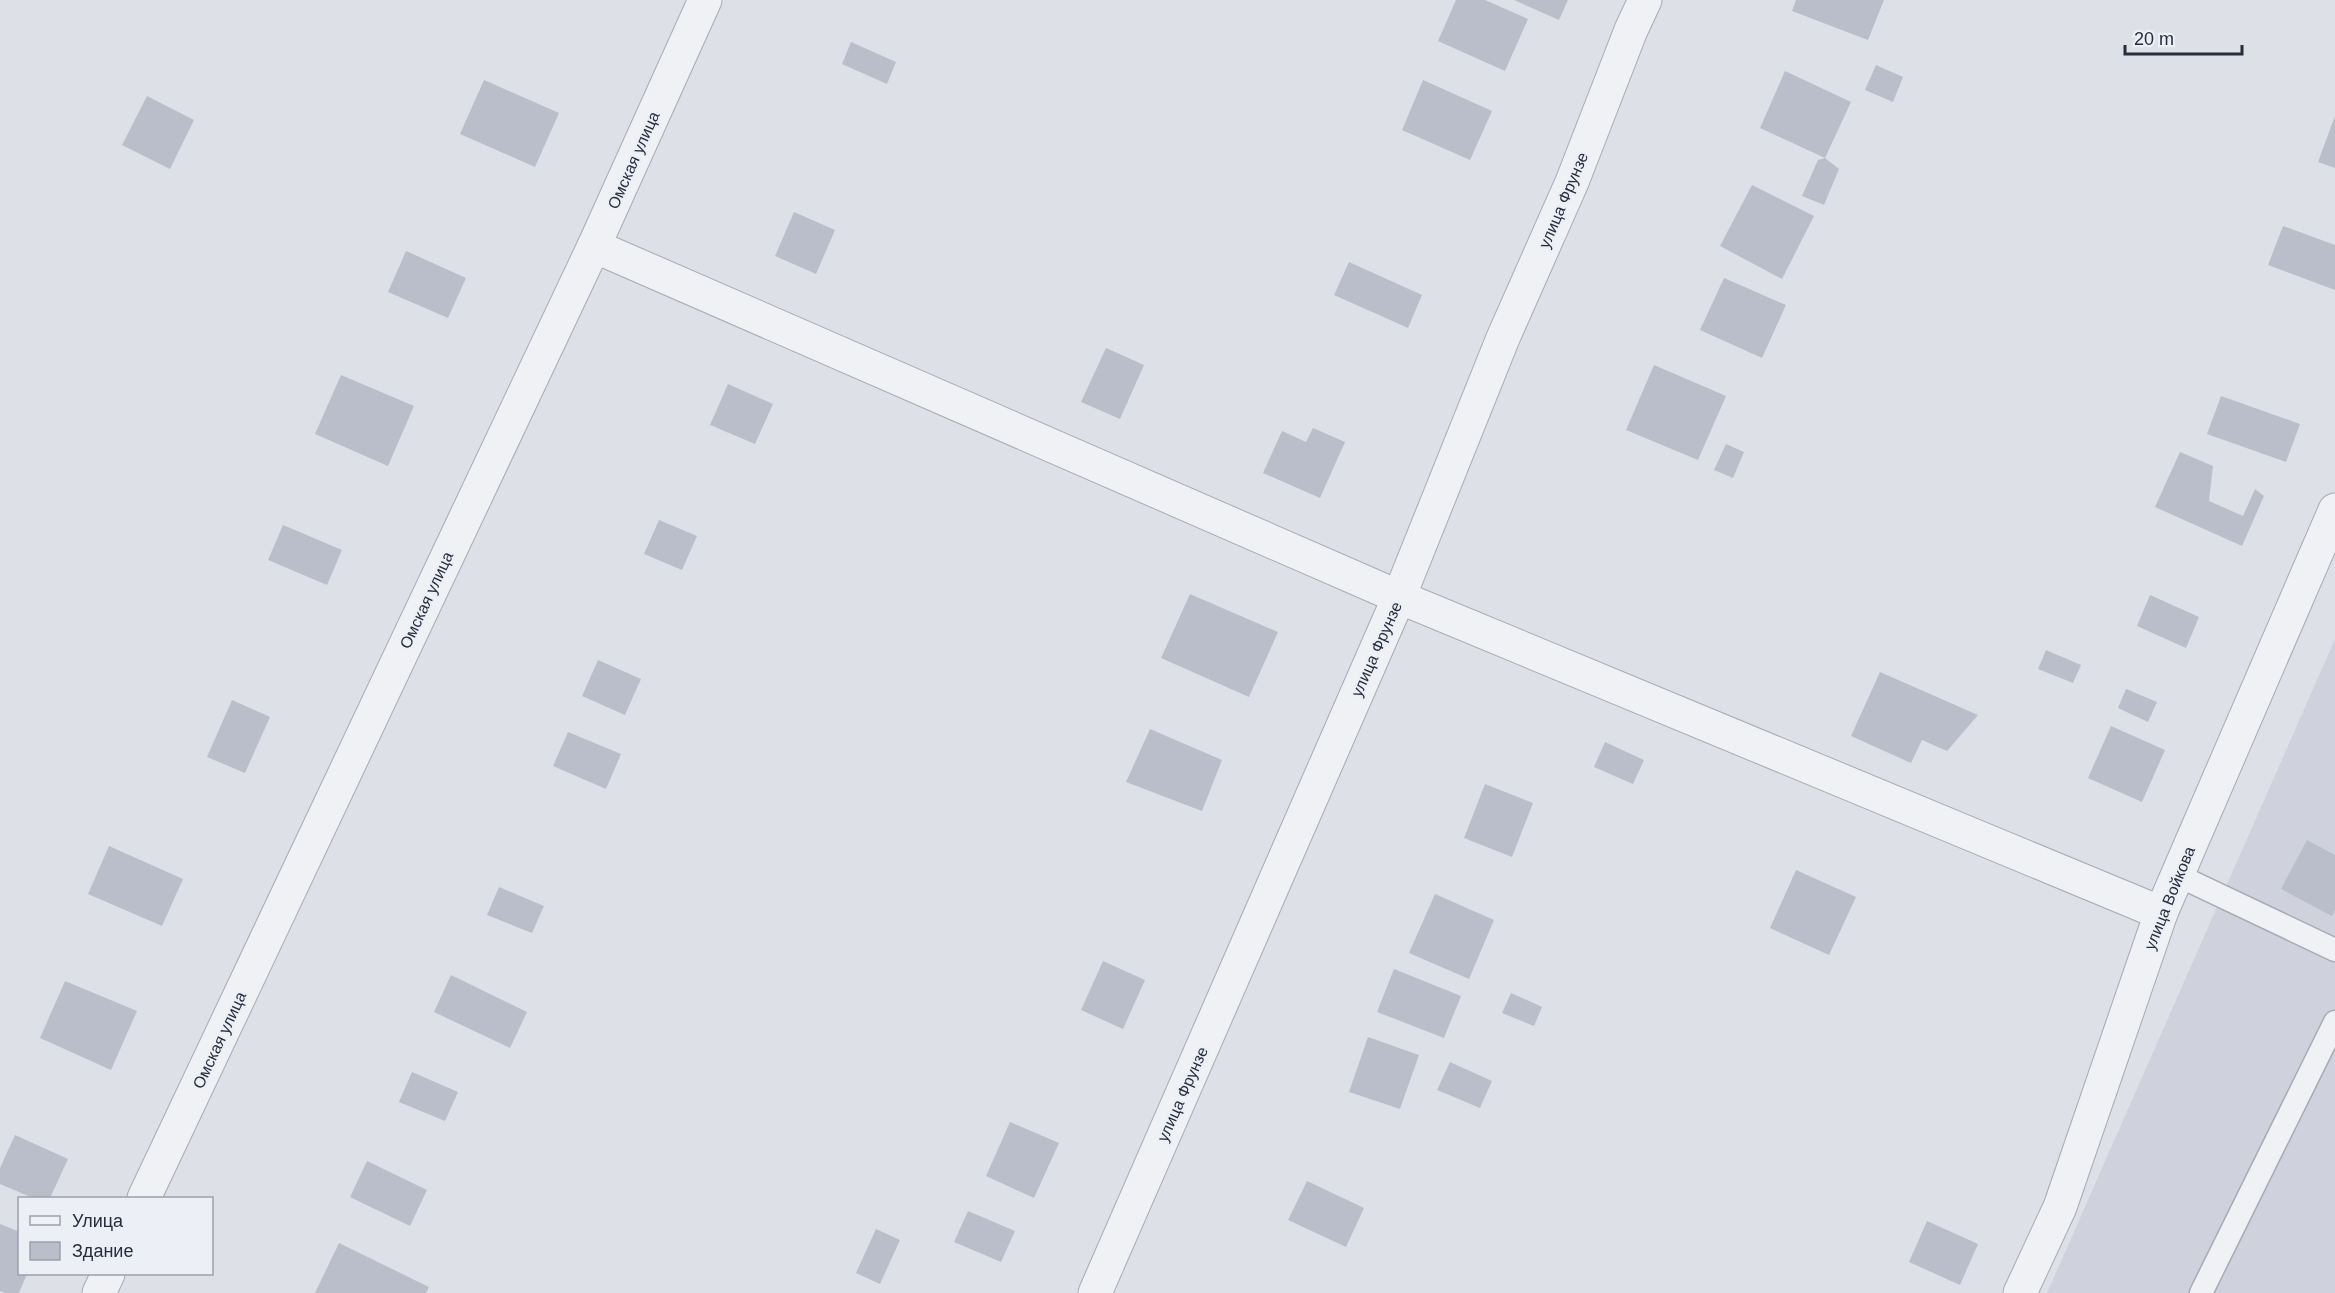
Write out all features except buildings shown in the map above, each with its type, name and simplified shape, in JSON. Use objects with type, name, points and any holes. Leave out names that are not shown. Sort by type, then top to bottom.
[{"type":"street","name":"Омская улица","points":[[144,1197],[594,246],[705,0]]},
{"type":"street","name":"улица Фрунзе","points":[[1095,1293],[1399,597],[1503,338],[1572,182],[1631,30],[1645,0]]},
{"type":"street","points":[[594,246],[1399,597],[2161,913]]},
{"type":"street","name":"улица Войкова","points":[[2020,1293],[2060,1207],[2161,913],[2335,510]]},
{"type":"street","points":[[99,1293],[108,1275]]},
{"type":"lane","points":[[2177,875],[2335,950]]},
{"type":"lane","points":[[2201,1293],[2335,1022]]},
{"type":"shaded area","points":[[2335,639],[2335,1293],[2047,1293]]}]
